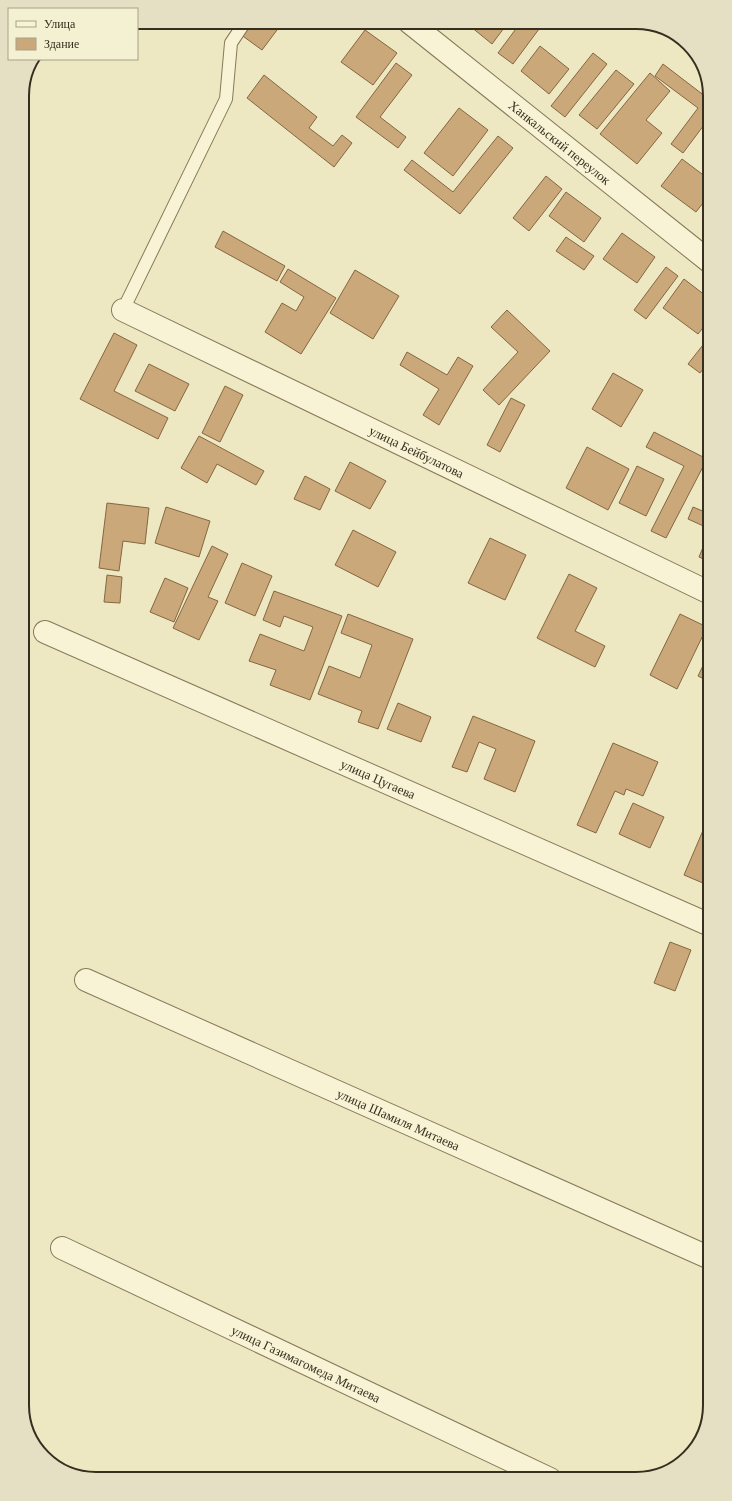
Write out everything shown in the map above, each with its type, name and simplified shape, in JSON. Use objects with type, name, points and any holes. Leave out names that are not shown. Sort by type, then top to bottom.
[{"type":"street","name":"Ханкальский переулок","points":[[419,29],[703,256]]},
{"type":"street","name":"улица Бейбулатова","points":[[123,310],[703,590]]},
{"type":"street","name":"улица Цугаева","points":[[46,632],[703,922]]},
{"type":"street","name":"улица Шамиля Митаева","points":[[86,980],[703,1255]]},
{"type":"street","name":"улица Газимагомеда Митаева","points":[[62,1248],[535,1472]]},
{"type":"lane","points":[[123,310],[226,99],[231,43],[240,29]]},
{"type":"building","points":[[244,29],[278,29],[262,50],[240,34]]},
{"type":"building","points":[[474,29],[503,29],[492,44]]},
{"type":"building","points":[[516,29],[539,29],[513,64],[498,53]]},
{"type":"building","points":[[365,30],[397,53],[373,85],[341,62]]},
{"type":"building","points":[[540,46],[569,69],[549,94],[521,71]]},
{"type":"building","points":[[593,53],[607,64],[565,117],[551,106]]},
{"type":"building","points":[[396,63],[412,75],[380,117],[406,137],[398,148],[356,117]]},
{"type":"building","points":[[663,64],[703,95],[703,126],[683,153],[671,144],[698,108],[655,76]]},
{"type":"building","points":[[616,70],[634,84],[597,129],[579,115]]},
{"type":"building","points":[[650,73],[670,91],[646,120],[662,133],[637,164],[600,134]]},
{"type":"building","points":[[264,75],[317,117],[309,128],[333,146],[342,135],[352,143],[334,167],[247,98]]},
{"type":"building","points":[[459,108],[488,130],[453,176],[424,153]]},
{"type":"building","points":[[498,136],[513,148],[460,214],[404,170],[412,160],[453,192]]},
{"type":"building","points":[[682,159],[703,175],[703,203],[696,212],[661,186]]},
{"type":"building","points":[[546,176],[562,189],[529,231],[513,218]]},
{"type":"building","points":[[566,192],[601,218],[584,242],[549,216]]},
{"type":"building","points":[[223,231],[285,266],[277,281],[215,247]]},
{"type":"building","points":[[622,233],[655,257],[637,283],[603,259]]},
{"type":"building","points":[[566,237],[594,256],[584,270],[556,251]]},
{"type":"building","points":[[666,267],[678,276],[646,319],[634,310]]},
{"type":"building","points":[[288,269],[336,298],[301,354],[265,332],[282,303],[296,311],[304,297],[280,282]]},
{"type":"building","points":[[355,270],[399,296],[373,339],[330,313]]},
{"type":"building","points":[[684,279],[703,294],[703,328],[698,334],[663,308]]},
{"type":"building","points":[[507,310],[550,351],[499,405],[483,390],[518,352],[491,327]]},
{"type":"building","points":[[114,333],[137,345],[114,391],[168,418],[158,439],[80,399]]},
{"type":"building","points":[[703,345],[703,369],[700,373],[688,364]]},
{"type":"building","points":[[407,352],[447,375],[458,357],[473,366],[439,425],[423,415],[439,389],[400,365]]},
{"type":"building","points":[[149,364],[189,384],[175,411],[135,391]]},
{"type":"building","points":[[613,373],[643,390],[621,427],[592,409]]},
{"type":"building","points":[[225,386],[243,395],[220,442],[202,433]]},
{"type":"building","points":[[511,398],[525,405],[500,452],[487,445]]},
{"type":"building","points":[[654,432],[703,457],[703,467],[666,538],[651,531],[684,466],[646,447]]},
{"type":"building","points":[[199,436],[264,471],[256,485],[217,464],[207,483],[181,468]]},
{"type":"building","points":[[587,447],[629,469],[608,510],[566,488]]},
{"type":"building","points":[[350,462],[386,481],[370,509],[335,491]]},
{"type":"building","points":[[637,466],[664,479],[646,516],[619,503]]},
{"type":"building","points":[[305,476],[330,489],[320,510],[294,499]]},
{"type":"building","points":[[107,503],[149,508],[145,544],[123,541],[119,571],[99,568]]},
{"type":"building","points":[[166,507],[210,521],[199,557],[155,543]]},
{"type":"building","points":[[693,507],[703,511],[703,526],[688,519]]},
{"type":"building","points":[[353,530],[396,552],[378,587],[335,565]]},
{"type":"building","points":[[490,538],[526,555],[505,600],[468,583]]},
{"type":"building","points":[[212,546],[228,554],[208,597],[218,601],[199,640],[173,628]]},
{"type":"building","points":[[703,547],[703,559],[699,557]]},
{"type":"building","points":[[242,563],[272,576],[255,616],[225,603]]},
{"type":"building","points":[[569,574],[597,588],[575,631],[605,646],[595,667],[537,638]]},
{"type":"building","points":[[107,575],[122,577],[120,603],[104,602]]},
{"type":"building","points":[[165,578],[188,588],[174,622],[150,612]]},
{"type":"building","points":[[274,591],[342,616],[310,700],[270,685],[276,670],[249,661],[260,634],[304,651],[313,627],[284,616],[280,627],[263,620]]},
{"type":"building","points":[[348,614],[413,639],[378,729],[358,722],[362,711],[318,694],[329,666],[360,678],[372,645],[341,633]]},
{"type":"building","points":[[680,614],[703,625],[703,635],[677,689],[650,675]]},
{"type":"building","points":[[703,666],[703,678],[698,676]]},
{"type":"building","points":[[398,703],[431,717],[421,742],[387,729]]},
{"type":"building","points":[[473,716],[535,741],[515,792],[484,779],[496,749],[479,742],[467,772],[452,767]]},
{"type":"building","points":[[613,743],[658,762],[643,796],[626,789],[624,795],[615,791],[596,833],[577,825]]},
{"type":"building","points":[[633,803],[664,817],[650,848],[619,834]]},
{"type":"building","points":[[703,830],[703,883],[684,875]]},
{"type":"building","points":[[670,942],[691,950],[675,991],[654,983]]}]
